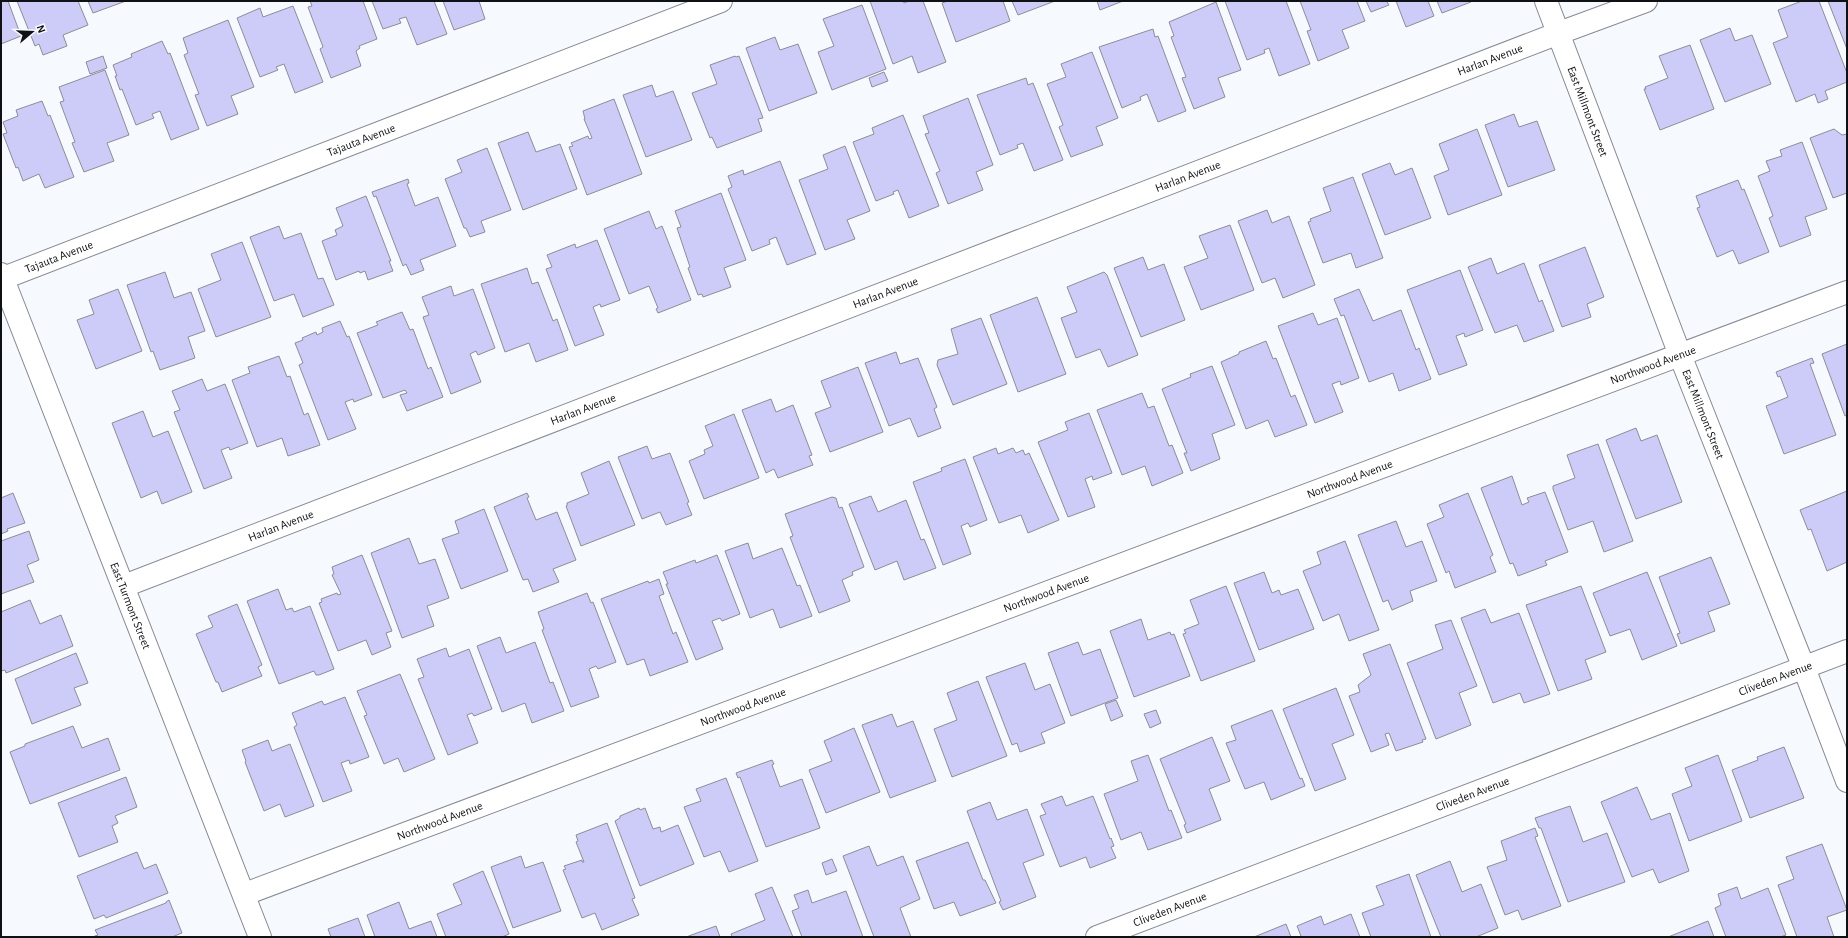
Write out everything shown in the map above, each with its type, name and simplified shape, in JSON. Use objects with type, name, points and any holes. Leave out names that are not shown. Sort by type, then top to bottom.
[{"type":"street","name":"Tajauta Avenue","points":[[2,277],[721,1]]},
{"type":"street","name":"East Millmont Street","points":[[1546,1],[1680,355],[1804,668],[1847,781]]},
{"type":"street","name":"Harlan Avenue","points":[[124,586],[1559,33],[1646,1]]},
{"type":"street","name":"East Turmont Street","points":[[2,277],[245,894],[260,937]]},
{"type":"street","name":"Northwood Avenue","points":[[245,894],[1847,292]]},
{"type":"street","name":"Cliveden Avenue","points":[[1097,937],[1847,651]]},
{"type":"building","points":[[1,1],[8,1],[21,36],[1,44]]},
{"type":"building","points":[[17,1],[78,1],[88,25],[63,35],[67,46],[43,55],[39,44],[35,46]]},
{"type":"building","points":[[88,1],[126,1],[93,13]]},
{"type":"building","points":[[310,1],[363,1],[377,39],[359,46],[360,48],[356,51],[361,66],[331,78],[320,49],[323,47],[308,7],[312,6]]},
{"type":"building","points":[[372,1],[434,1],[447,34],[417,45],[406,17],[399,19],[401,23],[383,29]]},
{"type":"building","points":[[443,1],[479,1],[485,19],[454,30]]},
{"type":"building","points":[[870,1],[903,1],[904,3],[909,1],[923,1],[946,62],[918,73],[912,56],[893,64]]},
{"type":"building","points":[[948,1],[1003,1],[1010,21],[956,42],[942,3]]},
{"type":"building","points":[[1012,1],[1055,1],[1018,15]]},
{"type":"building","points":[[1097,1],[1123,1],[1100,10]]},
{"type":"building","points":[[1225,1],[1286,1],[1310,64],[1279,76],[1269,48],[1264,50],[1265,53],[1247,60]]},
{"type":"building","points":[[1300,1],[1357,1],[1365,21],[1342,30],[1349,48],[1318,61],[1307,31],[1311,30]]},
{"type":"building","points":[[1366,1],[1388,1],[1387,2],[1389,5],[1371,12]]},
{"type":"building","points":[[1396,1],[1428,1],[1434,16],[1406,27]]},
{"type":"building","points":[[1437,1],[1471,1],[1471,2],[1442,13]]},
{"type":"building","points":[[1802,1],[1819,1],[1847,73],[1847,82],[1825,91],[1828,99],[1818,103],[1815,94],[1796,102],[1773,43],[1788,37],[1778,10]]},
{"type":"building","points":[[1828,1],[1847,1],[1847,49]]},
{"type":"building","points":[[1216,2],[1241,70],[1218,78],[1225,97],[1194,109],[1182,78],[1186,77],[1171,37],[1174,36],[1169,22]]},
{"type":"building","points":[[862,5],[886,69],[832,90],[818,52],[834,46],[823,19]]},
{"type":"building","points":[[293,6],[323,82],[295,93],[284,64],[276,67],[278,70],[260,77],[237,18],[260,8],[263,17]]},
{"type":"building","points":[[228,20],[254,87],[231,96],[238,114],[207,126],[195,95],[199,94],[184,55],[188,53],[183,38]]},
{"type":"building","points":[[1730,28],[1735,41],[1752,35],[1771,84],[1725,102],[1700,40]]},
{"type":"building","points":[[1153,29],[1155,37],[1158,36],[1186,111],[1158,122],[1147,94],[1140,97],[1141,100],[1122,108],[1099,47]]},
{"type":"building","points":[[775,37],[780,50],[798,44],[817,93],[769,111],[746,48]]},
{"type":"building","points":[[162,41],[168,54],[170,53],[199,129],[171,140],[160,111],[152,114],[154,118],[136,125],[122,89],[120,90],[113,65],[132,57],[131,54]]},
{"type":"building","points":[[1690,45],[1714,109],[1660,130],[1644,89],[1646,89],[1645,87],[1668,78],[1659,56]]},
{"type":"building","points":[[1092,52],[1118,118],[1096,127],[1103,145],[1071,157],[1059,127],[1063,125],[1047,84],[1066,77],[1061,64]]},
{"type":"building","points":[[103,56],[107,68],[90,74],[86,62]]},
{"type":"building","points":[[739,56],[763,118],[758,119],[762,131],[717,148],[712,137],[710,138],[692,93],[717,84],[710,65]]},
{"type":"building","points":[[105,70],[129,135],[107,143],[114,161],[84,172],[72,143],[75,142],[60,102],[64,101],[59,87]]},
{"type":"building","points":[[884,72],[888,81],[872,87],[869,78]]},
{"type":"building","points":[[1026,78],[1028,85],[1033,83],[1063,160],[1034,171],[1023,143],[1017,145],[1018,148],[1000,155],[977,95]]},
{"type":"building","points":[[652,85],[656,97],[673,91],[692,140],[646,157],[623,95]]},
{"type":"building","points":[[968,98],[993,165],[976,172],[983,190],[948,204],[936,173],[940,171],[925,134],[929,133],[923,116]]},
{"type":"building","points":[[614,99],[642,174],[587,195],[569,147],[573,146],[571,143],[588,136],[589,139],[592,138],[584,119],[583,111]]},
{"type":"building","points":[[42,101],[48,116],[50,115],[74,177],[45,188],[39,174],[23,181],[18,167],[16,168],[3,134],[7,133],[3,122],[18,116],[16,110]]},
{"type":"building","points":[[1514,114],[1519,127],[1537,121],[1555,170],[1508,187],[1485,125]]},
{"type":"building","points":[[903,115],[939,206],[909,218],[898,190],[893,192],[894,194],[876,201],[853,142],[874,134],[872,128]]},
{"type":"building","points":[[1477,129],[1502,195],[1448,215],[1434,176],[1449,170],[1439,144]]},
{"type":"building","points":[[1834,129],[1842,135],[1847,134],[1847,193],[1833,198],[1810,138]]},
{"type":"building","points":[[528,132],[536,152],[560,144],[577,189],[523,210],[498,143]]},
{"type":"building","points":[[1802,142],[1827,209],[1805,217],[1811,235],[1780,247],[1769,218],[1773,216],[1758,176],[1770,171],[1766,161],[1782,156],[1780,150]]},
{"type":"building","points":[[845,146],[870,211],[847,220],[855,239],[825,250],[799,180],[828,169],[823,155]]},
{"type":"building","points":[[487,148],[511,210],[481,221],[485,232],[470,237],[466,228],[464,228],[445,179],[462,172],[457,160]]},
{"type":"building","points":[[780,161],[816,254],[787,265],[776,237],[769,240],[770,244],[752,251],[728,189],[732,187],[728,176],[743,170],[744,175]]},
{"type":"building","points":[[1390,163],[1395,175],[1412,168],[1431,218],[1385,235],[1362,174]]},
{"type":"building","points":[[1353,177],[1383,258],[1356,268],[1351,253],[1323,263],[1308,222],[1311,221],[1310,219],[1331,211],[1323,188]]},
{"type":"building","points":[[408,179],[409,183],[407,184],[415,206],[438,197],[456,246],[420,260],[424,270],[411,275],[406,264],[403,266],[376,196],[374,197],[372,192]]},
{"type":"building","points":[[1738,180],[1742,190],[1744,189],[1769,252],[1739,264],[1733,250],[1717,257],[1697,208],[1700,207],[1696,196]]},
{"type":"building","points":[[721,193],[746,260],[724,268],[731,287],[703,297],[702,294],[698,295],[688,268],[690,267],[677,228],[681,227],[675,211]]},
{"type":"building","points":[[366,196],[391,261],[389,261],[393,271],[368,280],[365,271],[360,273],[359,271],[336,280],[322,241],[337,235],[335,230],[343,226],[336,208]]},
{"type":"building","points":[[1267,210],[1272,223],[1289,216],[1315,285],[1283,298],[1275,278],[1262,283],[1238,221]]},
{"type":"building","points":[[649,211],[656,229],[662,226],[691,300],[658,313],[656,309],[658,308],[649,286],[629,294],[604,229]]},
{"type":"building","points":[[1230,225],[1254,290],[1201,310],[1184,267],[1208,258],[1199,236]]},
{"type":"building","points":[[279,226],[284,239],[301,233],[318,279],[323,278],[334,305],[303,317],[294,294],[274,301],[250,237]]},
{"type":"building","points":[[597,240],[620,300],[601,307],[600,304],[593,307],[604,335],[575,346],[546,269],[552,267],[547,255],[575,244],[576,248]]},
{"type":"building","points":[[242,242],[271,317],[216,337],[198,289],[221,280],[211,254]]},
{"type":"building","points":[[1585,247],[1604,297],[1587,304],[1591,317],[1562,327],[1539,265]]},
{"type":"building","points":[[1143,257],[1148,270],[1164,264],[1185,320],[1141,337],[1114,268]]},
{"type":"building","points":[[1491,258],[1497,274],[1524,263],[1539,302],[1542,300],[1554,331],[1524,342],[1517,325],[1495,333],[1468,267]]},
{"type":"building","points":[[527,268],[532,284],[538,282],[553,321],[557,319],[568,350],[536,362],[529,343],[505,352],[481,284]]},
{"type":"building","points":[[1460,270],[1483,330],[1465,337],[1464,333],[1456,336],[1467,365],[1439,375],[1407,290]]},
{"type":"building","points":[[165,272],[174,298],[191,292],[205,331],[188,337],[195,358],[160,370],[153,351],[151,352],[127,285]]},
{"type":"building","points":[[1104,272],[1107,275],[1138,355],[1108,367],[1100,349],[1076,358],[1061,318],[1077,312],[1067,287]]},
{"type":"building","points":[[451,286],[454,296],[473,289],[495,348],[478,355],[476,351],[470,354],[481,382],[451,394],[423,317],[429,315],[422,297]]},
{"type":"building","points":[[118,289],[142,351],[96,369],[77,320],[94,314],[89,300]]},
{"type":"building","points":[[1359,289],[1373,321],[1401,310],[1416,350],[1419,348],[1431,379],[1399,391],[1393,373],[1369,382],[1344,315],[1341,316],[1334,299]]},
{"type":"building","points":[[1037,297],[1066,374],[1018,392],[990,315]]},
{"type":"building","points":[[402,312],[410,330],[413,329],[428,369],[431,367],[443,397],[407,411],[400,395],[407,393],[405,390],[383,398],[357,333],[378,325],[376,322]]},
{"type":"building","points":[[1313,313],[1318,325],[1337,318],[1359,378],[1341,385],[1340,381],[1332,384],[1343,412],[1315,423],[1278,326]]},
{"type":"building","points":[[981,318],[1007,384],[953,405],[937,365],[938,360],[958,354],[951,329]]},
{"type":"building","points":[[340,321],[347,337],[349,336],[372,395],[354,402],[353,399],[345,402],[356,429],[328,440],[299,365],[303,363],[295,343],[316,332],[317,335],[323,332],[322,328]]},
{"type":"building","points":[[1266,341],[1273,359],[1276,358],[1291,397],[1295,395],[1307,425],[1275,437],[1268,420],[1246,429],[1221,362],[1239,354],[1239,352]]},
{"type":"building","points":[[1847,344],[1847,415],[1845,416],[1822,354]]},
{"type":"building","points":[[896,352],[900,364],[918,358],[937,407],[934,409],[941,428],[918,437],[910,418],[889,426],[865,363]]},
{"type":"building","points":[[279,356],[287,377],[290,376],[304,415],[308,413],[320,445],[288,456],[282,438],[257,447],[232,380],[250,373],[248,367]]},
{"type":"building","points":[[1812,358],[1814,363],[1810,364],[1836,435],[1784,454],[1766,406],[1788,397],[1780,376],[1778,377],[1776,372]]},
{"type":"building","points":[[1212,366],[1235,425],[1212,434],[1220,459],[1191,471],[1184,453],[1187,453],[1162,389],[1191,377],[1190,374]]},
{"type":"building","points":[[858,367],[883,432],[830,452],[815,413],[831,407],[821,381]]},
{"type":"building","points":[[202,379],[207,391],[225,384],[248,443],[230,450],[229,447],[221,450],[232,478],[204,489],[174,412],[180,410],[172,391]]},
{"type":"building","points":[[1142,393],[1148,408],[1154,406],[1169,446],[1172,445],[1183,473],[1152,486],[1145,466],[1122,475],[1097,410]]},
{"type":"building","points":[[771,399],[776,412],[793,405],[812,455],[809,456],[813,465],[778,478],[774,469],[766,473],[742,410]]},
{"type":"building","points":[[143,411],[153,437],[168,431],[192,492],[162,504],[157,491],[141,498],[112,423]]},
{"type":"building","points":[[1089,413],[1112,473],[1093,480],[1092,476],[1085,479],[1095,507],[1068,517],[1038,442],[1068,430],[1065,422]]},
{"type":"building","points":[[734,414],[759,478],[704,499],[689,461],[705,454],[704,450],[713,446],[705,426]]},
{"type":"building","points":[[1636,428],[1641,441],[1657,435],[1682,502],[1636,519],[1606,440]]},
{"type":"building","points":[[1598,444],[1633,541],[1604,552],[1593,521],[1568,530],[1553,489],[1553,486],[1575,478],[1567,455]]},
{"type":"building","points":[[647,446],[652,459],[670,453],[689,502],[687,503],[692,515],[666,525],[660,512],[642,519],[618,457]]},
{"type":"building","points":[[996,448],[998,454],[1013,448],[1016,453],[1023,450],[1025,455],[1029,453],[1059,520],[1028,533],[1021,515],[999,523],[973,457]]},
{"type":"building","points":[[965,459],[987,520],[970,527],[968,523],[961,526],[971,554],[943,565],[913,482],[942,471],[941,468]]},
{"type":"building","points":[[609,461],[635,525],[581,546],[566,506],[567,503],[589,494],[581,473]]},
{"type":"building","points":[[1512,476],[1522,505],[1529,502],[1527,498],[1545,492],[1568,552],[1545,561],[1547,565],[1518,576],[1513,563],[1510,564],[1481,488]]},
{"type":"building","points":[[1847,491],[1847,562],[1827,571],[1811,529],[1808,530],[1800,510]]},
{"type":"building","points":[[13,493],[25,523],[7,529],[8,531],[1,534],[1,498]]},
{"type":"building","points":[[527,493],[529,497],[527,498],[536,520],[557,512],[576,560],[553,569],[559,582],[533,592],[528,579],[523,580],[494,507]]},
{"type":"building","points":[[1468,493],[1493,555],[1490,557],[1496,572],[1455,588],[1449,571],[1446,573],[1427,524],[1444,517],[1439,505]]},
{"type":"building","points":[[871,496],[878,512],[906,500],[921,540],[924,539],[936,568],[904,580],[897,561],[875,570],[849,504]]},
{"type":"building","points":[[832,497],[836,498],[839,508],[842,507],[864,567],[852,572],[853,575],[842,580],[850,601],[819,613],[790,537],[793,536],[785,514]]},
{"type":"building","points":[[484,509],[508,571],[461,589],[442,539],[459,533],[455,521]]},
{"type":"building","points":[[1396,521],[1406,547],[1422,541],[1437,581],[1410,591],[1413,601],[1392,610],[1388,600],[1383,602],[1358,535]]},
{"type":"building","points":[[29,531],[39,560],[27,565],[34,582],[1,594],[1,541]]},
{"type":"building","points":[[409,538],[419,564],[435,559],[449,598],[427,606],[434,626],[402,638],[371,553]]},
{"type":"building","points":[[1345,541],[1379,630],[1349,641],[1339,614],[1323,621],[1303,571],[1321,564],[1317,552]]},
{"type":"building","points":[[748,543],[753,559],[782,548],[797,586],[800,585],[812,616],[780,628],[773,609],[750,618],[725,551]]},
{"type":"building","points":[[362,555],[392,631],[386,633],[391,647],[372,655],[366,640],[338,651],[319,603],[322,602],[321,599],[337,593],[338,595],[341,594],[332,575],[334,574],[332,567]]},
{"type":"building","points":[[717,555],[740,614],[722,621],[720,618],[712,621],[723,649],[696,660],[666,584],[668,584],[663,572],[695,560],[696,563]]},
{"type":"building","points":[[1711,557],[1730,604],[1708,612],[1715,631],[1681,644],[1677,634],[1680,633],[1659,577]]},
{"type":"building","points":[[1264,572],[1272,593],[1279,590],[1281,595],[1298,589],[1314,629],[1259,650],[1234,583]]},
{"type":"building","points":[[1647,572],[1677,646],[1642,660],[1630,629],[1610,636],[1593,593]]},
{"type":"building","points":[[659,579],[664,594],[659,596],[673,634],[676,632],[688,662],[650,676],[644,659],[627,665],[601,599],[648,581],[649,583]]},
{"type":"building","points":[[1226,586],[1255,661],[1201,681],[1183,634],[1186,633],[1184,630],[1199,624],[1190,600]]},
{"type":"building","points":[[1581,586],[1606,652],[1585,660],[1592,679],[1558,691],[1526,605]]},
{"type":"building","points":[[278,589],[286,610],[292,608],[294,612],[310,606],[334,669],[319,675],[316,675],[314,671],[279,684],[247,601]]},
{"type":"building","points":[[587,593],[591,603],[593,602],[616,662],[598,669],[596,666],[589,669],[599,697],[571,707],[542,630],[544,629],[538,612]]},
{"type":"building","points":[[30,600],[40,624],[61,615],[73,646],[6,673],[5,670],[1,671],[1,612]]},
{"type":"building","points":[[237,604],[262,665],[258,667],[262,676],[222,692],[218,682],[216,682],[196,634],[213,627],[208,616]]},
{"type":"building","points":[[1485,609],[1491,623],[1519,613],[1550,694],[1524,703],[1520,693],[1493,703],[1461,618]]},
{"type":"building","points":[[1141,619],[1148,640],[1170,632],[1171,635],[1174,634],[1190,676],[1134,697],[1110,631]]},
{"type":"building","points":[[1451,620],[1477,686],[1459,693],[1471,725],[1436,739],[1407,663],[1443,649],[1435,625]]},
{"type":"building","points":[[500,637],[506,653],[535,642],[550,683],[553,682],[564,711],[532,723],[525,703],[502,712],[477,646]]},
{"type":"building","points":[[1078,642],[1083,655],[1100,649],[1118,698],[1071,716],[1048,653]]},
{"type":"building","points":[[1390,644],[1426,739],[1422,740],[1423,742],[1396,751],[1389,733],[1385,734],[1389,745],[1371,752],[1349,696],[1360,692],[1358,685],[1371,675],[1363,654]]},
{"type":"building","points":[[446,648],[449,657],[469,649],[492,709],[474,716],[472,713],[467,715],[478,743],[448,755],[418,679],[424,677],[417,659]]},
{"type":"building","points":[[76,653],[88,683],[74,688],[81,705],[32,724],[15,679]]},
{"type":"building","points":[[1025,663],[1035,690],[1050,684],[1065,723],[1041,733],[1045,743],[1020,752],[1017,743],[1012,745],[986,677]]},
{"type":"building","points":[[400,674],[435,759],[404,772],[398,758],[384,764],[364,716],[367,715],[357,691]]},
{"type":"building","points":[[978,681],[1007,756],[952,777],[934,729],[957,720],[947,693]]},
{"type":"building","points":[[1336,688],[1354,735],[1332,744],[1346,779],[1315,791],[1283,709]]},
{"type":"building","points":[[345,697],[369,757],[350,764],[349,760],[341,763],[352,791],[323,802],[294,727],[297,725],[292,713],[322,701],[324,705]]},
{"type":"building","points":[[1116,700],[1123,716],[1111,721],[1105,704]]},
{"type":"building","points":[[1156,710],[1161,723],[1150,728],[1144,714]]},
{"type":"building","points":[[1272,710],[1300,779],[1302,778],[1305,786],[1271,800],[1264,782],[1245,789],[1226,743],[1236,740],[1231,726]]},
{"type":"building","points":[[892,714],[897,727],[913,721],[936,781],[890,798],[862,725]]},
{"type":"building","points":[[73,726],[82,748],[108,738],[120,770],[30,804],[10,752],[25,746],[25,744]]},
{"type":"building","points":[[854,728],[880,792],[826,813],[809,770],[832,761],[824,741]]},
{"type":"building","points":[[1212,737],[1230,781],[1209,789],[1221,820],[1187,833],[1184,825],[1186,824],[1160,759]]},
{"type":"building","points":[[268,740],[272,751],[290,744],[314,806],[285,817],[280,804],[264,811],[245,762],[246,761],[242,750]]},
{"type":"building","points":[[1784,747],[1804,798],[1750,818],[1732,770],[1758,760],[1757,757]]},
{"type":"building","points":[[1148,755],[1169,811],[1171,810],[1182,838],[1148,850],[1141,832],[1121,840],[1104,794],[1138,781],[1131,761]]},
{"type":"building","points":[[1718,755],[1742,821],[1689,841],[1672,794],[1692,786],[1685,768]]},
{"type":"building","points":[[772,760],[774,764],[772,765],[780,787],[802,779],[820,828],[766,847],[740,777],[738,778],[736,773]]},
{"type":"building","points":[[126,777],[137,807],[115,816],[118,823],[112,826],[118,842],[79,857],[58,803]]},
{"type":"building","points":[[726,778],[758,861],[729,872],[720,851],[704,857],[684,807],[701,801],[696,789]]},
{"type":"building","points":[[1637,787],[1651,820],[1670,813],[1689,871],[1659,883],[1653,869],[1632,877],[1601,802]]},
{"type":"building","points":[[1062,796],[1066,806],[1093,796],[1114,846],[1111,847],[1116,858],[1090,868],[1086,857],[1060,867],[1040,816],[1046,814],[1041,804]]},
{"type":"building","points":[[990,802],[997,820],[1027,809],[1044,855],[1023,863],[1036,897],[1003,910],[967,811]]},
{"type":"building","points":[[1570,806],[1583,842],[1607,833],[1625,882],[1568,902],[1541,828],[1539,828],[1535,818]]},
{"type":"building","points":[[639,808],[640,810],[645,808],[653,829],[660,827],[661,832],[678,825],[694,864],[640,886],[615,821],[620,818],[620,816]]},
{"type":"building","points":[[607,823],[635,898],[632,899],[639,915],[602,930],[595,913],[582,918],[563,870],[566,869],[564,866],[582,860],[582,862],[584,862],[576,842],[578,841],[576,835]]},
{"type":"building","points":[[1535,828],[1538,836],[1535,837],[1561,906],[1522,920],[1518,910],[1505,915],[1487,867],[1507,860],[1501,841]]},
{"type":"building","points":[[968,842],[983,880],[985,880],[996,903],[960,916],[954,902],[934,909],[916,861]]},
{"type":"building","points":[[1822,844],[1847,910],[1827,917],[1834,937],[1797,937],[1778,885],[1794,879],[1786,857]]},
{"type":"building","points":[[869,846],[877,866],[903,856],[920,899],[900,908],[911,937],[874,937],[843,856]]},
{"type":"building","points":[[137,852],[144,869],[156,864],[168,893],[106,918],[104,915],[94,919],[77,876]]},
{"type":"building","points":[[521,856],[525,868],[543,862],[561,911],[513,928],[491,867]]},
{"type":"building","points":[[832,859],[837,871],[826,875],[822,863]]},
{"type":"building","points":[[1450,861],[1462,892],[1481,884],[1498,928],[1476,937],[1441,937],[1416,875]]},
{"type":"building","points":[[483,871],[509,934],[502,937],[446,937],[437,914],[462,904],[453,884]]},
{"type":"building","points":[[1409,874],[1431,937],[1371,937],[1362,913],[1384,905],[1376,886]]},
{"type":"building","points":[[772,887],[793,937],[732,937],[731,934],[765,920],[755,894]]},
{"type":"building","points":[[1737,887],[1741,899],[1768,888],[1786,935],[1780,937],[1726,937],[1715,908],[1721,905],[1718,894]]},
{"type":"building","points":[[808,890],[812,903],[846,891],[863,937],[802,937],[792,911],[799,908],[794,895]]},
{"type":"building","points":[[169,900],[182,933],[172,937],[92,937],[98,935],[95,930],[166,903]]},
{"type":"building","points":[[399,902],[409,929],[431,921],[437,937],[375,937],[367,915]]},
{"type":"building","points":[[1351,914],[1360,937],[1298,937],[1301,936],[1297,926],[1321,916],[1324,925]]},
{"type":"building","points":[[358,918],[365,937],[331,937],[328,929]]},
{"type":"building","points":[[1708,921],[1714,937],[1668,937]]},
{"type":"building","points":[[1286,924],[1291,937],[1254,937]]},
{"type":"building","points":[[716,926],[720,937],[686,937]]}]
